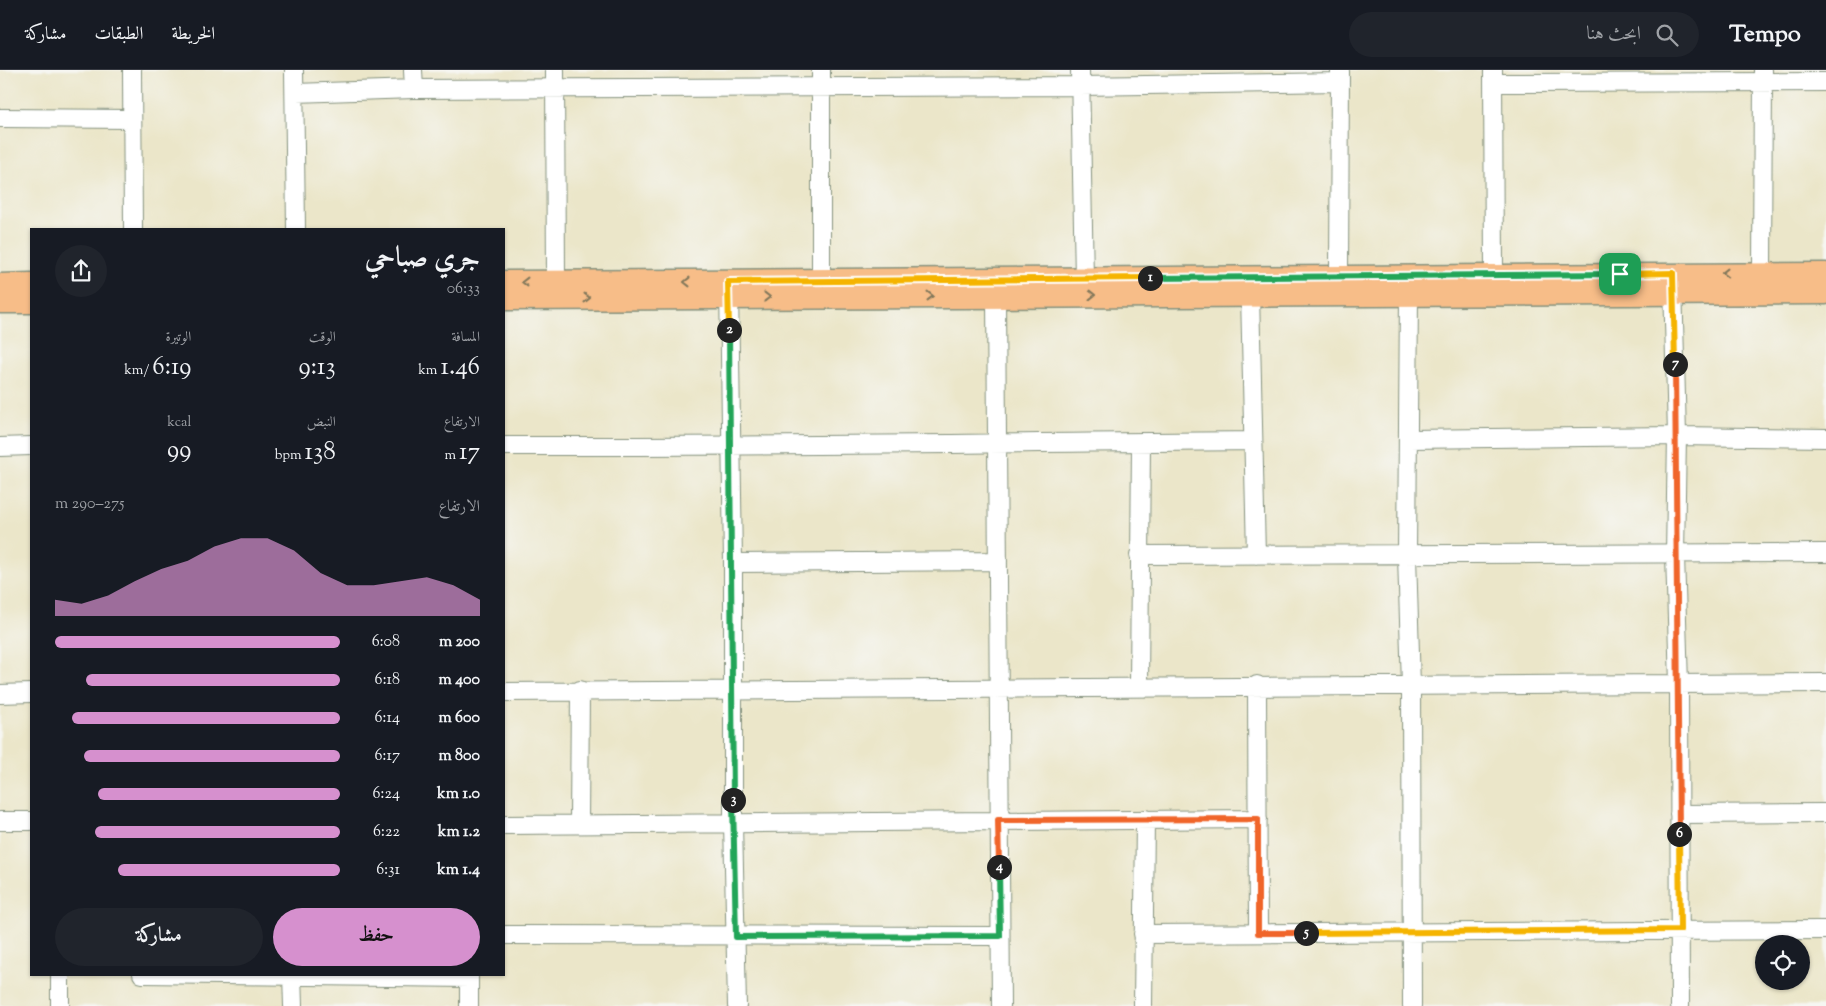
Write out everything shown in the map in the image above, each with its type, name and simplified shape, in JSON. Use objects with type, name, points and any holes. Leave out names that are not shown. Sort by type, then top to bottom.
[{"type":"main road","points":[[505,282],[996,296],[1408,294],[1673,284],[1762,273],[1826,274]]},
{"type":"main road","points":[[505,299],[729,289],[821,281],[1494,274],[1826,293]]},
{"type":"main road","points":[[0,284],[30,284]]},
{"type":"main road","points":[[0,302],[30,302]]},
{"type":"street","points":[[132,70],[133,228]]},
{"type":"street","points":[[294,70],[296,228]]},
{"type":"street","points":[[413,70],[414,89]]},
{"type":"street","points":[[555,70],[556,282]]},
{"type":"street","points":[[821,70],[821,281]]},
{"type":"street","points":[[295,93],[414,89],[822,88],[1080,78],[1340,76],[1339,276]]},
{"type":"street","points":[[1762,273],[1763,76]]},
{"type":"street","points":[[1494,274],[1493,77],[1763,76],[1826,82]]},
{"type":"street","points":[[1080,78],[1084,279]]},
{"type":"street","points":[[0,118],[132,119]]},
{"type":"street","points":[[1673,284],[1677,436],[1675,555],[1679,684],[1680,1006]]},
{"type":"street","points":[[729,289],[733,563],[733,822],[737,1006]]},
{"type":"street","points":[[1250,294],[1256,555]]},
{"type":"street","points":[[1408,294],[1409,439],[1407,556],[1411,686],[1412,1006]]},
{"type":"street","points":[[996,296],[998,442],[997,689],[1001,1006]]},
{"type":"street","points":[[1409,439],[1677,436],[1826,438]]},
{"type":"street","points":[[505,446],[731,446],[1253,441]]},
{"type":"street","points":[[1139,687],[1141,442]]},
{"type":"street","points":[[0,447],[30,446]]},
{"type":"street","points":[[1139,555],[1407,556],[1826,553]]},
{"type":"street","points":[[733,563],[998,561]]},
{"type":"street","points":[[505,692],[733,688],[997,689],[1256,685],[1411,686],[1826,683]]},
{"type":"street","points":[[1256,685],[1258,933]]},
{"type":"street","points":[[579,824],[580,690]]},
{"type":"street","points":[[0,694],[30,693]]},
{"type":"street","points":[[1679,814],[1826,813]]},
{"type":"street","points":[[1143,1006],[1144,819]]},
{"type":"street","points":[[505,825],[1258,819]]},
{"type":"street","points":[[0,821],[30,821]]},
{"type":"street","points":[[1143,934],[1826,930]]},
{"type":"street","points":[[505,935],[736,937],[1000,936]]},
{"type":"street","points":[[60,976],[60,1006]]},
{"type":"street","points":[[292,976],[293,1006]]},
{"type":"street","points":[[469,976],[469,1006]]},
{"type":"route","points":[[1673,273],[1677,436],[1675,555],[1679,684],[1680,930],[1258,933],[1258,819],[998,820],[1000,936],[736,937],[733,822],[733,563],[728,282],[1620,274],[1673,273]]}]
